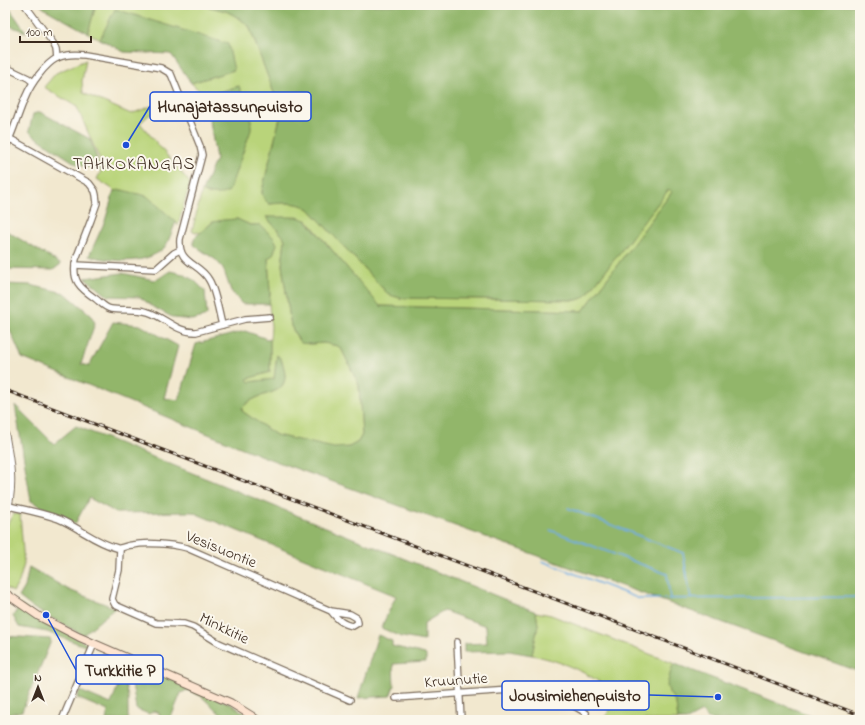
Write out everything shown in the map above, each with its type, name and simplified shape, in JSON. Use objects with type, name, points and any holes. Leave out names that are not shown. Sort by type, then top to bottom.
[{"type":"main road","points":[[5,592],[40,617],[79,637],[231,703],[257,720]]},
{"type":"street","points":[[25,5],[53,43],[56,49],[57,58]]},
{"type":"street","points":[[5,148],[26,94],[33,82],[45,68],[57,58],[74,54],[85,55],[161,68],[171,74],[200,146],[202,155],[180,239],[180,250],[184,257],[209,278],[214,291],[222,325]]},
{"type":"street","points":[[5,67],[33,82]]},
{"type":"street","points":[[8,137],[89,183],[95,191],[96,202],[75,265],[76,278],[82,290],[109,308],[147,311],[187,332],[196,332],[245,319],[270,317]]},
{"type":"street","points":[[75,265],[156,269],[174,253],[180,250]]},
{"type":"street","points":[[5,435],[10,461],[12,484],[9,506],[5,516]]},
{"type":"street","points":[[9,506],[59,519],[72,525],[100,543],[120,549]]},
{"type":"street","name":"Vesisuontie","points":[[120,549],[131,545],[141,544],[176,545],[187,548],[331,611]]},
{"type":"street","name":"Minkkitie","points":[[120,549],[119,570],[112,600],[115,605],[156,623],[184,624],[193,627],[219,643],[350,700]]},
{"type":"street","points":[[457,642],[461,720]]},
{"type":"street","points":[[62,720],[94,644]]},
{"type":"street","name":"Kruunutie","points":[[396,698],[510,690],[537,693],[576,707],[586,713]]},
{"type":"green space","points":[[5,5],[7,5],[26,32],[5,24]]},
{"type":"green space","points":[[40,5],[85,5],[95,8],[88,33],[45,9]]},
{"type":"green space","points":[[85,5],[202,5],[226,11],[239,18],[249,26],[281,114],[262,191],[264,198],[269,204],[295,204],[309,209],[388,294],[400,298],[577,300],[585,297],[669,189],[672,192],[583,311],[379,306],[307,220],[266,217],[285,240],[282,265],[291,326],[299,341],[310,344],[324,343],[338,346],[342,350],[359,385],[362,435],[358,442],[349,447],[334,449],[276,435],[242,411],[242,408],[251,401],[280,387],[284,383],[285,377],[283,363],[277,355],[274,379],[249,382],[246,379],[270,372],[271,327],[268,257],[260,225],[250,225],[237,219],[213,222],[200,233],[192,231],[202,191],[210,195],[239,86],[206,96],[191,83],[234,70],[116,9],[100,39],[88,33],[95,8]]},
{"type":"green space","points":[[202,5],[860,5],[860,672],[267,458],[22,358],[5,319],[5,284],[30,285],[65,293],[91,315],[95,323],[81,364],[89,366],[113,322],[140,325],[178,346],[164,398],[179,400],[196,344],[245,331],[270,340],[270,372],[247,379],[249,382],[274,379],[277,355],[282,361],[285,377],[284,383],[280,387],[251,401],[242,408],[242,411],[276,435],[334,448],[349,447],[358,442],[362,435],[359,385],[342,350],[338,346],[324,343],[301,343],[299,341],[291,326],[282,265],[285,240],[266,217],[297,217],[306,220],[380,306],[583,311],[672,192],[669,189],[585,297],[577,300],[400,298],[393,296],[388,294],[309,209],[295,204],[269,204],[264,198],[262,191],[281,114],[280,109],[249,26],[239,18],[226,11]]},
{"type":"green space","points":[[115,9],[228,44],[234,70],[191,83],[171,54],[124,52],[100,39]]},
{"type":"green space","points":[[86,60],[82,81],[83,93],[131,114],[175,97],[177,104],[149,115],[140,123],[190,183],[178,225],[176,222],[122,190],[114,191],[97,179],[103,167],[77,107],[44,87],[56,73]]},
{"type":"green space","points":[[239,86],[251,118],[251,130],[229,191],[226,193],[216,194],[202,191],[216,159],[206,96]]},
{"type":"green space","points":[[40,112],[90,139],[101,170],[78,165],[34,136],[29,131],[33,114]]},
{"type":"green space","points":[[122,190],[147,196],[176,222],[167,243],[164,248],[156,254],[138,260],[128,261],[89,256],[105,221],[114,191]]},
{"type":"green space","points":[[237,219],[250,225],[260,225],[274,238],[277,244],[273,255],[268,258],[270,293],[269,304],[242,304],[231,291],[223,268],[216,260],[194,245],[194,238],[213,222]]},
{"type":"green space","points":[[5,230],[61,264],[53,270],[5,269]]},
{"type":"green space","points":[[170,271],[183,274],[195,281],[205,291],[207,315],[192,320],[174,318],[153,307],[140,297],[108,296],[85,278],[122,273],[154,280]]},
{"type":"green space","points":[[15,405],[54,444],[76,426],[536,612],[538,625],[532,655],[509,651],[464,652],[464,644],[487,643],[486,626],[444,611],[424,623],[424,641],[402,637],[381,628],[396,596],[192,512],[117,513],[89,498],[75,524],[31,501]]},
{"type":"green space","points":[[13,514],[20,514],[24,564],[19,582],[13,592],[5,587],[5,529]]},
{"type":"green space","points":[[29,567],[69,590],[115,608],[83,635],[33,608],[19,597],[25,587]]},
{"type":"green space","points":[[20,605],[87,644],[88,647],[47,632],[19,627],[13,616]]},
{"type":"green space","points":[[536,612],[551,615],[675,664],[672,667],[669,692],[676,703],[678,720],[603,720],[620,696],[599,681],[580,671],[546,658],[532,655],[538,625]]},
{"type":"green space","points":[[378,635],[392,641],[392,646],[425,654],[426,662],[393,664],[394,686],[390,696],[358,698]]},
{"type":"green space","points":[[5,636],[50,639],[51,641],[22,711],[5,715]]},
{"type":"green space","points":[[128,661],[231,704],[255,720],[227,720],[201,696],[187,690],[181,693],[170,720],[161,719],[159,713],[154,711],[149,714],[136,709],[134,692],[126,666]]},
{"type":"green space","points":[[675,664],[823,720],[710,720],[702,712],[687,720],[678,720],[676,703],[669,692],[667,685],[672,667]]},
{"type":"green space","points":[[123,674],[128,697],[128,720],[106,720],[108,711],[77,698],[80,691],[111,704]]},
{"type":"waterway","points":[[568,508],[683,553],[691,599]]},
{"type":"waterway","points":[[550,530],[667,574],[670,599]]},
{"type":"waterway","points":[[542,561],[640,599],[860,597]]},
{"type":"railway","points":[[5,390],[860,715]]},
{"type":"place","name":"Hunajatassunpuisto","points":[[126,145]]},
{"type":"place","name":"Turkkitie P","points":[[46,615]]},
{"type":"place","name":"Jousimiehenpuisto","points":[[718,697]]},
{"type":"district","name":"TAHKOKANGAS","points":[[134,164]]}]
